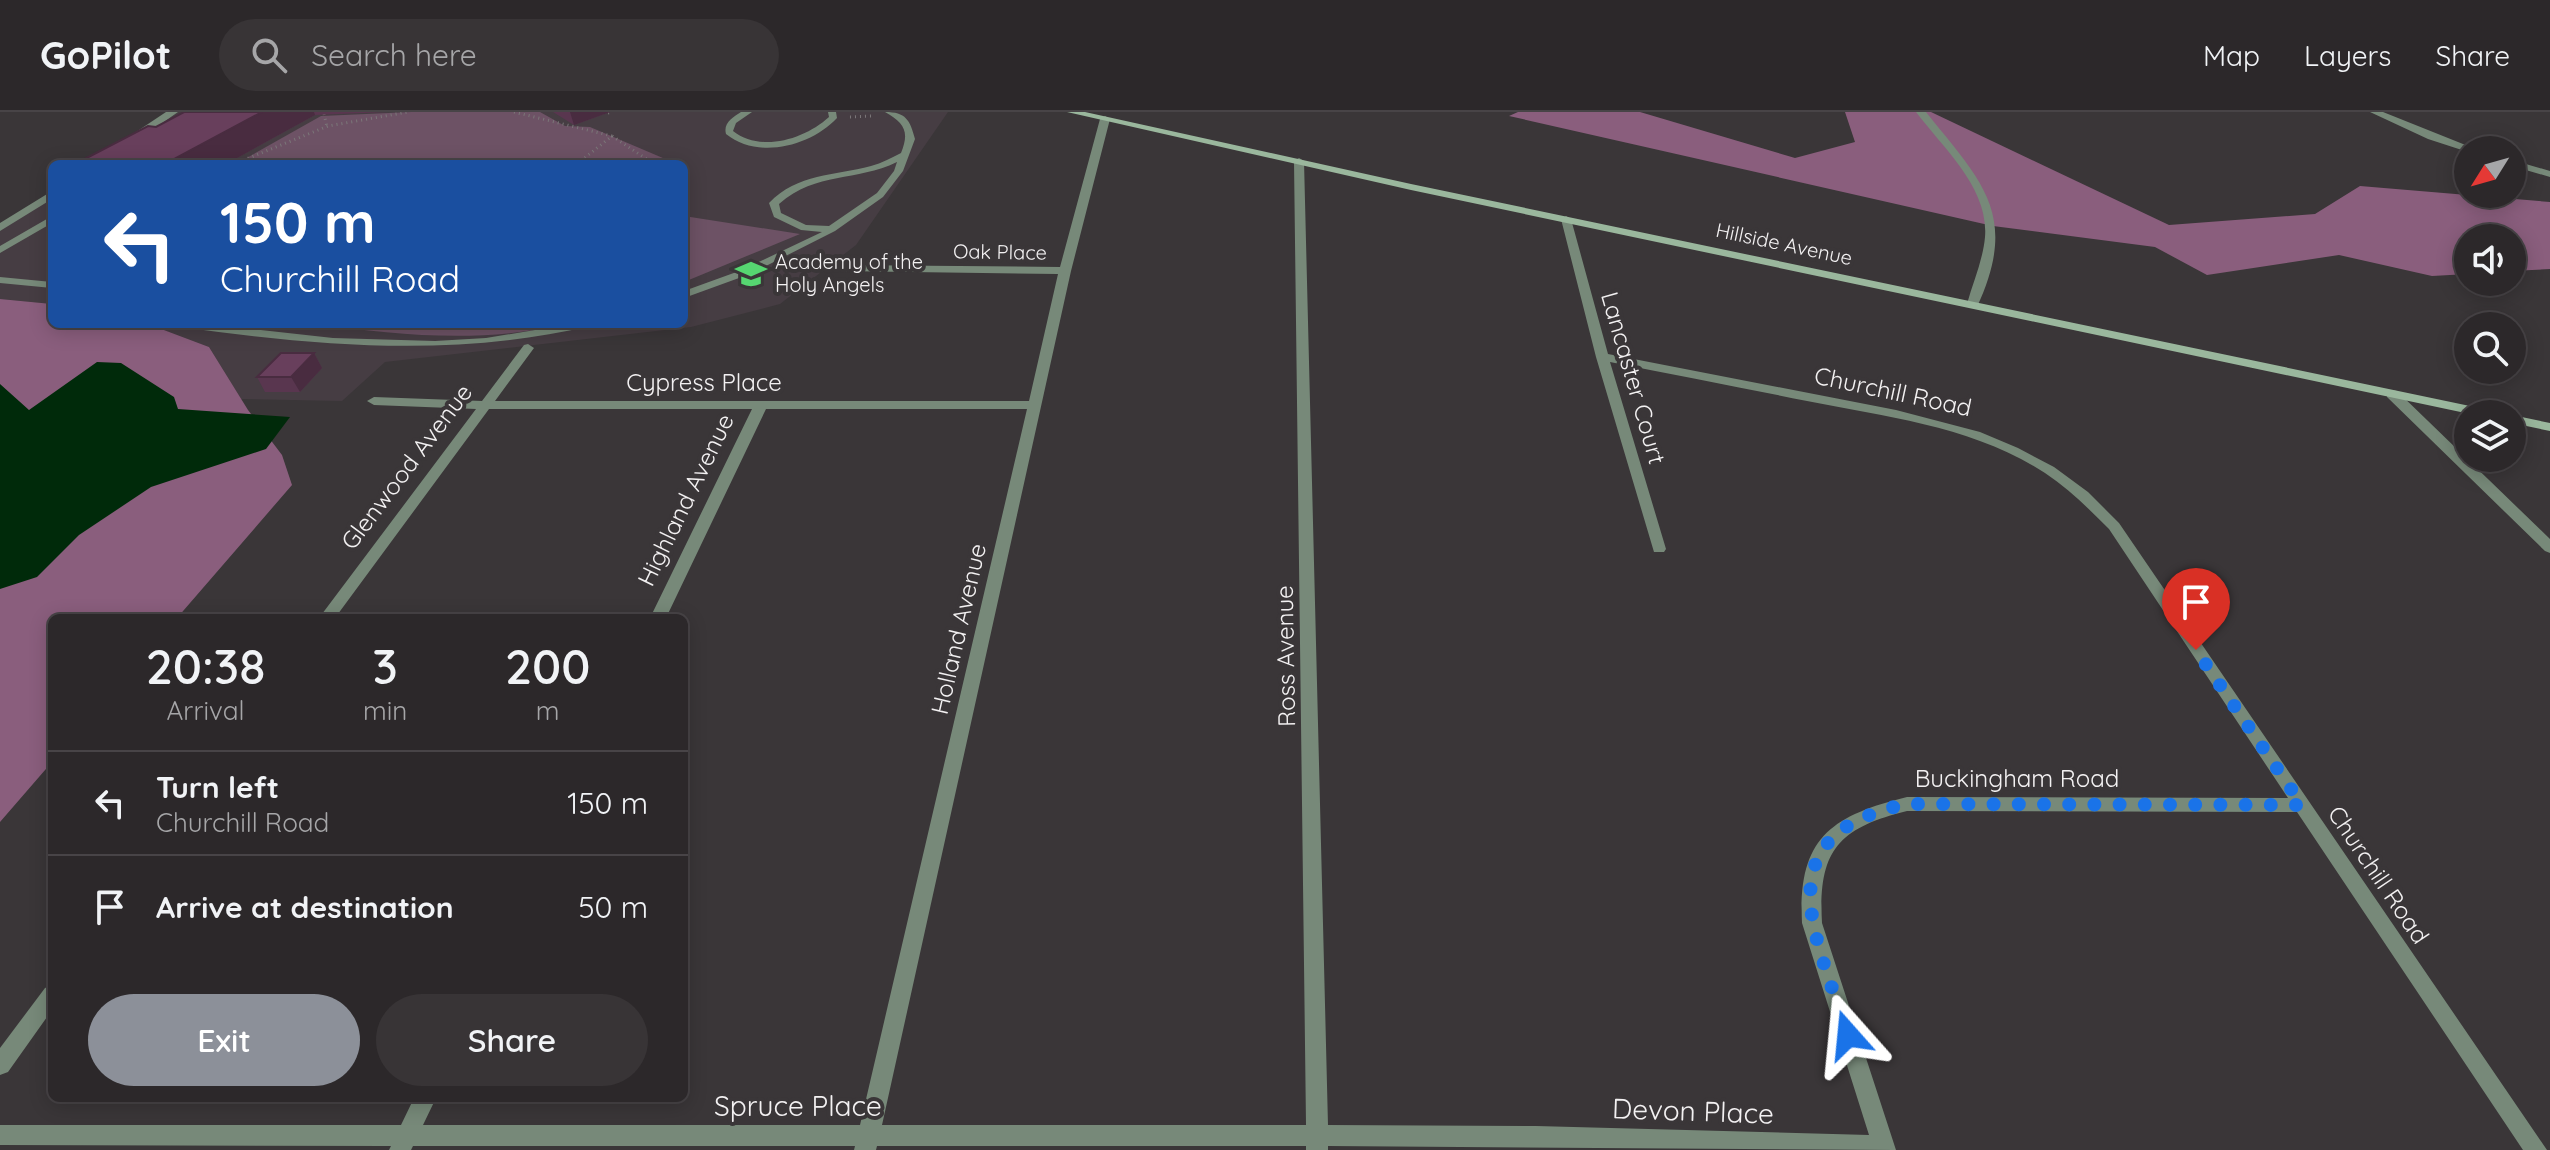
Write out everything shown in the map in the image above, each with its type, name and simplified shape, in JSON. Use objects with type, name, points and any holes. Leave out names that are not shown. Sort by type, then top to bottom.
[{"type":"main road","name":"Hillside Avenue","points":[[1072,112],[2454,407]]},
{"type":"main road","points":[[2526,422],[2550,427]]},
{"type":"street","points":[[1921,112],[1965,168],[1987,210],[1991,232],[1973,304]]},
{"type":"street","points":[[2375,112],[2454,144]]},
{"type":"street","points":[[133,146],[176,116]]},
{"type":"street","name":"Holland Avenue","points":[[867,1143],[1065,271],[1105,119]]},
{"type":"street","name":"Ross Avenue","points":[[1299,161],[1317,1143]]},
{"type":"street","points":[[2526,167],[2550,174]]},
{"type":"street","points":[[0,228],[48,197]]},
{"type":"street","name":"Lancaster Court","points":[[1566,219],[1602,357],[1659,549]]},
{"type":"street","name":"Oak Place","points":[[839,268],[1065,271]]},
{"type":"street","name":"Glenwood Avenue","points":[[330,614],[528,348]]},
{"type":"street","name":"Churchill Road","points":[[1602,357],[1942,424],[1980,435],[2043,465],[2095,504],[2114,526],[2536,1150]]},
{"type":"street","points":[[2392,394],[2550,548]]},
{"type":"street","name":"Cypress Place","points":[[374,401],[486,405],[1035,405]]},
{"type":"street","name":"Highland Avenue","points":[[660,614],[761,405]]},
{"type":"street","name":"Buckingham Road","points":[[1885,1148],[1810,911],[1812,871],[1826,843],[1846,824],[1875,810],[1907,804],[2302,805]]},
{"type":"street","points":[[0,1065],[48,999]]},
{"type":"street","points":[[403,1143],[423,1102]]},
{"type":"street","name":"Spruce Place","points":[[0,1135],[403,1143],[1317,1143],[1500,1136]]},
{"type":"street","name":"Devon Place","points":[[1500,1136],[1885,1148]]},
{"type":"lane","points":[[748,112],[736,118],[729,132],[745,143],[758,144],[807,135],[829,123],[833,113],[847,112]]},
{"type":"lane","points":[[688,294],[746,272],[832,229],[880,195],[898,171],[911,139],[906,122],[898,114],[889,112]]},
{"type":"lane","points":[[832,229],[804,228],[777,215],[774,203],[783,193],[815,176],[879,167],[906,154]]},
{"type":"lane","points":[[0,250],[48,221]]},
{"type":"lane","points":[[0,280],[48,285]]},
{"type":"lane","points":[[208,328],[262,336],[395,345],[497,339],[572,328]]},
{"type":"path","points":[[244,160],[327,127],[408,112]]},
{"type":"path","points":[[514,112],[612,136],[648,160]]},
{"type":"path","points":[[324,114],[327,127]]},
{"type":"path","points":[[582,160],[612,136]]},
{"type":"shaded area","name":"Academy of the Holy Angels","points":[[173,112],[948,112],[856,245],[780,304],[688,327],[688,160],[103,160]]},
{"type":"shaded area","points":[[540,112],[565,126],[590,127],[668,160],[243,160],[321,116]]},
{"type":"shaded area","points":[[1518,112],[1640,112],[1795,158],[1855,142],[1845,112],[1931,112],[2169,225],[2315,214],[2360,186],[2454,194],[2454,208],[2526,208],[2526,200],[2550,202],[2550,269],[2526,270],[2526,224],[2454,224],[2454,275],[2432,276],[2339,255],[2207,275],[2155,247],[1993,226],[1509,116]]},
{"type":"shaded area","points":[[48,197],[48,304],[0,299],[0,228]]},
{"type":"shaded area","points":[[688,217],[800,234],[688,280]]},
{"type":"shaded area","points":[[0,299],[48,304],[48,328],[159,328],[209,347],[248,410],[282,455],[292,485],[180,614],[48,614],[48,767],[0,822]]},
{"type":"shaded area","name":"Academy of the Holy Angels","points":[[159,328],[682,328],[385,362],[342,401],[241,399],[209,347]]},
{"type":"shaded area","points":[[351,328],[542,328],[471,336]]},
{"type":"shaded area","points":[[97,362],[121,363],[174,397],[178,409],[290,417],[266,449],[151,487],[79,535],[37,577],[0,589],[0,384],[29,410]]},
{"type":"building","points":[[184,112],[262,112],[172,160],[83,160],[148,126],[156,127]]},
{"type":"building","points":[[281,353],[314,353],[291,377],[257,377]]},
{"type":"place","name":"Academy of the Holy Angels","points":[[751,274]]},
{"type":"route","points":[[1848,1035],[1812,923],[1809,899],[1812,871],[1826,843],[1846,824],[1875,810],[1907,804],[2302,805],[2196,650]]}]
